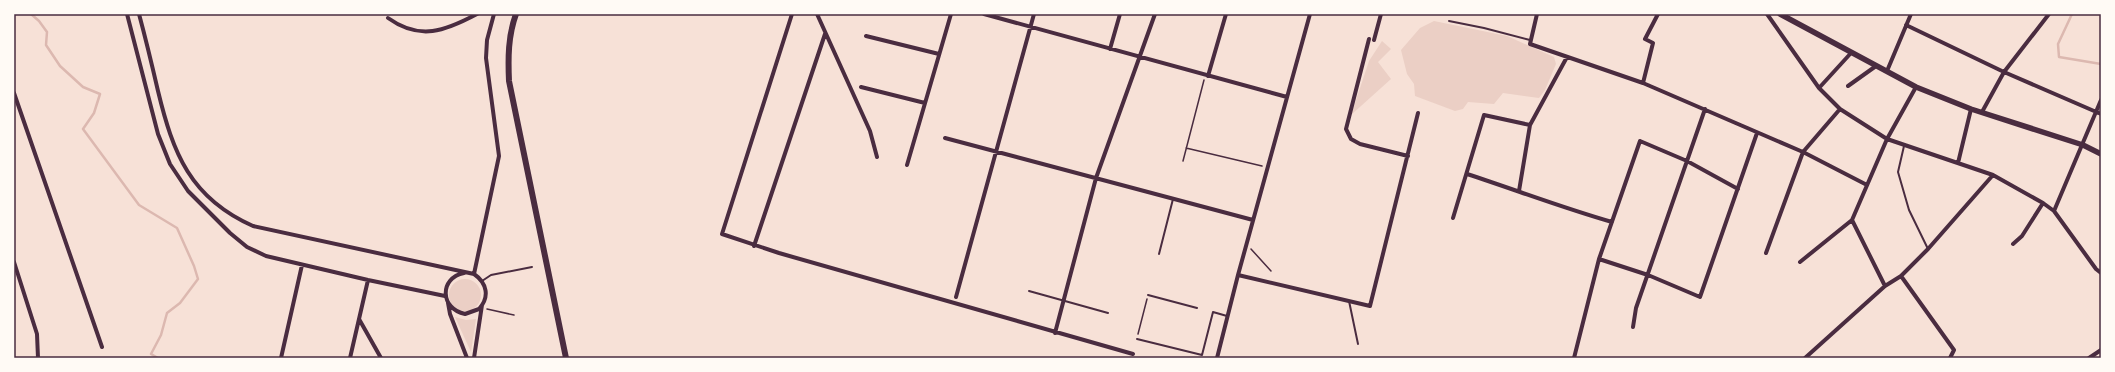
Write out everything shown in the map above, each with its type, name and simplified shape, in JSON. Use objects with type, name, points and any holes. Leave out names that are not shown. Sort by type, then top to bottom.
[{"type":"main road","points":[[516,14],[512,26],[508,53],[509,81],[566,358]]},
{"type":"street","points":[[128,14],[158,134],[170,164],[179,179],[204,207],[247,247],[266,256],[302,265],[445,296]]},
{"type":"street","points":[[139,14],[168,131],[179,159],[196,183],[225,211],[253,226],[474,274],[482,281],[486,290],[474,358]]},
{"type":"street","points":[[388,18],[402,28],[426,32],[442,30],[477,14]]},
{"type":"street","points":[[474,274],[499,156],[486,58],[487,40],[494,14]]},
{"type":"street","points":[[792,14],[722,234],[754,246],[1133,354]]},
{"type":"street","points":[[817,14],[870,131],[877,157]]},
{"type":"street","points":[[907,165],[951,14]]},
{"type":"street","points":[[984,14],[1287,97]]},
{"type":"street","points":[[956,296],[1034,14]]},
{"type":"street","points":[[1110,49],[1120,14]]},
{"type":"street","points":[[1055,333],[1096,178],[1154,14]]},
{"type":"street","points":[[1207,75],[1226,14]]},
{"type":"street","points":[[1217,358],[1245,247],[1310,14]]},
{"type":"street","points":[[1374,40],[1381,14]]},
{"type":"street","points":[[1537,14],[1530,44],[1644,83],[1803,152],[1867,185]]},
{"type":"street","points":[[1644,83],[1652,43],[1645,39],[1658,14]]},
{"type":"street","points":[[1766,14],[1819,88],[1840,109],[1887,139],[1993,175],[2043,203],[2054,211],[2101,273]]},
{"type":"street","points":[[1780,14],[1916,87],[1971,109],[2083,145],[2101,154]]},
{"type":"street","points":[[1887,72],[1911,14]]},
{"type":"street","points":[[1982,112],[2004,72],[2049,14]]},
{"type":"street","points":[[1906,26],[2004,72],[2095,113],[2101,114]]},
{"type":"street","points":[[754,246],[825,34]]},
{"type":"street","points":[[866,36],[939,54]]},
{"type":"street","points":[[1369,39],[1346,129],[1351,139],[1360,144],[1408,156]]},
{"type":"street","points":[[1819,88],[1851,53]]},
{"type":"street","points":[[1519,191],[1530,125],[1567,57]]},
{"type":"street","points":[[1848,86],[1876,66]]},
{"type":"street","points":[[861,87],[925,103]]},
{"type":"street","points":[[1800,262],[1852,220],[1887,139],[1916,87]]},
{"type":"street","points":[[14,92],[102,347]]},
{"type":"street","points":[[2054,211],[2101,100]]},
{"type":"street","points":[[1633,327],[1636,308],[1705,109]]},
{"type":"street","points":[[1766,253],[1803,152],[1840,109]]},
{"type":"street","points":[[1958,164],[1971,109]]},
{"type":"street","points":[[1238,274],[1370,306],[1418,113]]},
{"type":"street","points":[[1453,218],[1484,115],[1530,125]]},
{"type":"street","points":[[1599,259],[1648,275],[1700,297],[1757,133]]},
{"type":"street","points":[[946,138],[1253,220]]},
{"type":"street","points":[[1574,358],[1599,259],[1640,141],[1687,161],[1738,189]]},
{"type":"street","points":[[1467,174],[1561,207],[1612,222]]},
{"type":"street","points":[[1805,358],[1885,286],[1901,276],[1928,249],[1993,175]]},
{"type":"street","points":[[2013,244],[2022,236],[2043,203]]},
{"type":"street","points":[[1852,220],[1885,286]]},
{"type":"street","points":[[14,262],[37,334],[38,358]]},
{"type":"street","points":[[282,358],[302,265]]},
{"type":"street","points":[[464,273],[456,275],[449,280],[445,296],[450,314],[467,358]]},
{"type":"street","points":[[1901,276],[1954,350],[1950,358]]},
{"type":"street","points":[[14,280],[20,279]]},
{"type":"street","points":[[350,358],[368,280]]},
{"type":"street","points":[[448,303],[456,311],[465,314],[482,307]]},
{"type":"street","points":[[359,319],[381,358]]},
{"type":"street","points":[[2089,358],[2101,350]]},
{"type":"lane","points":[[1449,21],[1530,40]]},
{"type":"lane","points":[[1904,146],[1898,172],[1909,210],[1928,249]]},
{"type":"lane","points":[[1159,254],[1173,199]]},
{"type":"lane","points":[[482,281],[491,275],[532,267]]},
{"type":"lane","points":[[1029,291],[1108,313]]},
{"type":"lane","points":[[1148,295],[1197,308]]},
{"type":"lane","points":[[1349,301],[1358,344]]},
{"type":"lane","points":[[1137,339],[1202,354],[1213,312],[1227,316]]},
{"type":"path","points":[[1183,161],[1207,75]]},
{"type":"path","points":[[1186,148],[1268,167]]},
{"type":"path","points":[[1245,247],[1254,250],[1270,271]]},
{"type":"path","points":[[1137,339],[1148,295]]},
{"type":"path","points":[[482,307],[514,314]]},
{"type":"shaded area","points":[[1434,21],[1507,36],[1554,57],[1556,64],[1545,90],[1539,98],[1503,93],[1494,104],[1468,102],[1463,109],[1455,111],[1415,96],[1414,84],[1407,74],[1401,50],[1420,28]]},
{"type":"shaded area","points":[[1382,41],[1391,49],[1378,62],[1391,79],[1351,115],[1369,61]]},
{"type":"shaded area","points":[[465,279],[476,284],[481,295],[476,306],[465,311],[454,306],[449,295],[454,284]]},
{"type":"shaded area","points":[[455,317],[466,320],[476,319],[471,352]]},
{"type":"waterway","points":[[31,14],[39,21],[47,32],[46,45],[60,66],[83,87],[100,94],[94,113],[83,129],[139,205],[177,228],[194,266],[198,279],[180,303],[167,313],[161,335],[151,354],[158,358]]},
{"type":"waterway","points":[[2072,14],[2058,44],[2059,57],[2101,64]]}]
